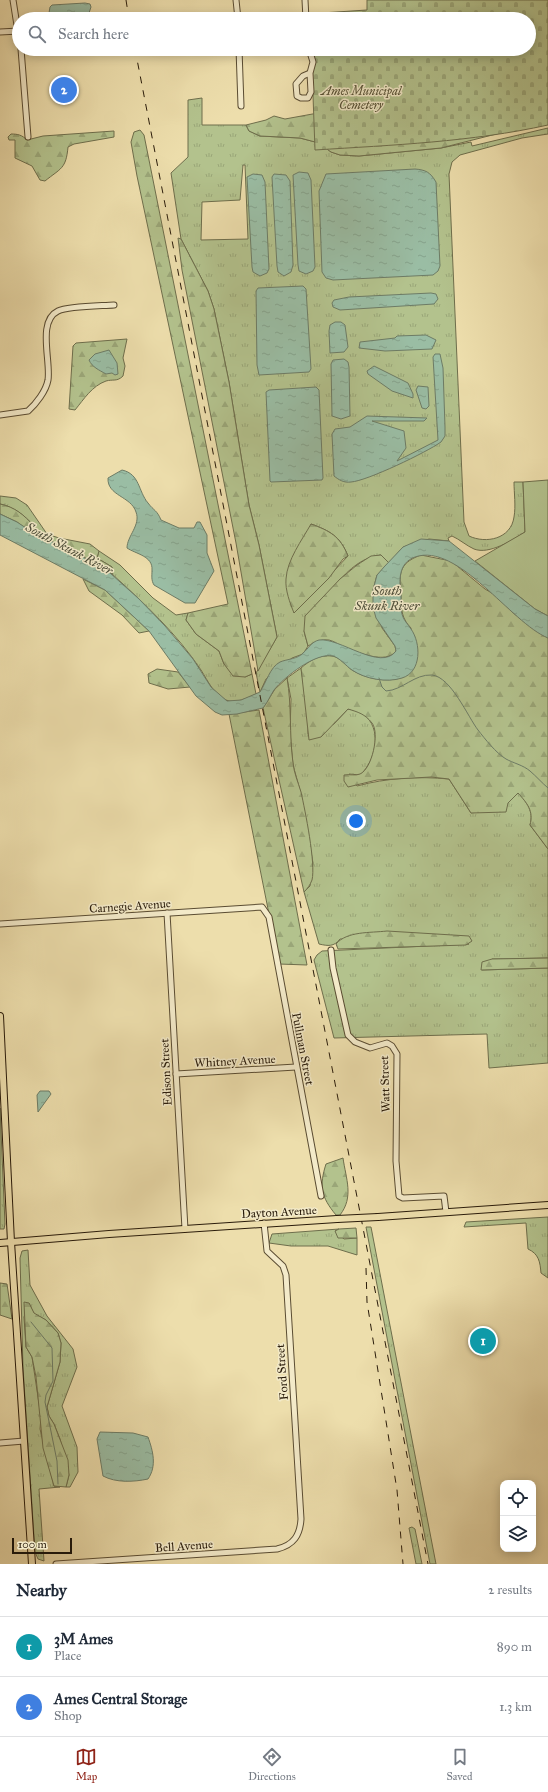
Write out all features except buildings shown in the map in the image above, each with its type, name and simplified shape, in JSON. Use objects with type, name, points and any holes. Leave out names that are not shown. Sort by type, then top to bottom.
[{"type":"main road","points":[[0,1016],[11,1242],[32,1564]]},
{"type":"main road","name":"Dayton Avenue","points":[[0,1243],[548,1205]]},
{"type":"street","points":[[13,0],[15,12]]},
{"type":"street","points":[[236,0],[237,12]]},
{"type":"street","points":[[305,0],[306,12]]},
{"type":"street","points":[[0,32],[12,31]]},
{"type":"street","points":[[22,56],[28,137]]},
{"type":"street","points":[[239,56],[242,106]]},
{"type":"street","points":[[310,73],[306,74],[296,84],[297,96],[301,98],[310,96],[310,73],[313,62],[311,56]]},
{"type":"street","points":[[0,415],[28,412],[46,388],[48,374],[47,325],[53,314],[64,309],[114,305]]},
{"type":"street","name":"Carnegie Avenue","points":[[0,924],[262,907]]},
{"type":"street","name":"Pullman Street","points":[[262,907],[269,917],[321,1196]]},
{"type":"street","name":"Edison Street","points":[[167,913],[185,1229]]},
{"type":"street","name":"Watt Street","points":[[330,950],[348,1035],[355,1042],[370,1048],[386,1043],[392,1046],[397,1054],[396,1161],[399,1196],[403,1198],[444,1196],[446,1212]]},
{"type":"street","name":"Whitney Avenue","points":[[176,1074],[296,1068]]},
{"type":"street","name":"Ford Street","points":[[264,1224],[267,1251],[283,1266],[286,1275],[300,1526]]},
{"type":"street","points":[[0,1443],[24,1441]]},
{"type":"street","name":"Bell Avenue","points":[[56,1564],[277,1549],[294,1541],[300,1526]]},
{"type":"green space","name":"Ames Municipal Cemetery","points":[[367,0],[548,0],[548,125],[519,131],[461,139],[315,150],[312,68],[310,56],[536,56],[536,12],[336,12],[367,10]]},
{"type":"green space","points":[[202,98],[202,125],[246,125],[249,131],[260,136],[300,138],[319,143],[331,152],[340,155],[359,156],[441,148],[471,142],[472,146],[548,128],[548,134],[522,138],[460,155],[452,162],[449,174],[464,522],[469,536],[483,540],[497,538],[503,535],[512,524],[514,517],[514,482],[523,482],[525,532],[501,546],[487,550],[474,549],[452,536],[448,538],[449,541],[429,539],[403,547],[389,563],[381,555],[368,558],[357,564],[336,584],[304,631],[308,646],[303,654],[292,658],[266,679],[260,692],[256,673],[277,637],[259,545],[249,505],[229,382],[214,309],[208,291],[181,239],[171,173],[188,157],[188,100]],"holes":[[[243,165],[245,165],[248,239],[201,240],[202,202],[240,200]],[[311,524],[334,535],[342,544],[348,556],[294,613]]]},
{"type":"green space","points":[[318,113],[524,127],[441,148],[359,156],[340,155],[331,152],[319,143],[300,138],[260,136],[249,131],[246,125],[266,120],[274,116],[285,119]]},
{"type":"green space","points":[[140,130],[144,135],[252,674],[245,677],[233,676],[224,664],[219,651],[196,634],[186,620],[188,613],[228,604],[137,176],[131,142],[134,132]]},
{"type":"green space","points":[[114,131],[114,137],[74,144],[68,147],[66,160],[62,167],[45,181],[40,180],[32,166],[15,158],[15,140],[9,140],[8,137],[11,134],[16,134],[27,140],[43,136]]},
{"type":"green space","points":[[178,238],[181,239],[208,291],[214,309],[229,382],[249,505],[259,545],[277,637],[258,671],[236,543],[182,270]]},
{"type":"green space","points":[[127,339],[123,358],[125,366],[123,376],[117,380],[101,383],[89,393],[75,410],[69,409],[73,346],[76,343]]},
{"type":"green space","points":[[548,480],[548,616],[535,609],[475,561],[525,532],[523,482]]},
{"type":"green space","points":[[0,496],[16,498],[27,505],[47,534],[59,538],[60,544],[45,540],[32,533],[34,526],[18,512],[10,507],[0,504]]},
{"type":"green space","points":[[0,504],[15,509],[27,518],[34,526],[32,533],[17,522],[0,514]]},
{"type":"green space","points":[[311,524],[334,535],[342,544],[348,556],[343,559],[329,578],[294,613],[286,588],[287,572],[296,550]]},
{"type":"green space","points":[[59,538],[90,544],[99,551],[97,558],[112,567],[112,574],[60,544]]},
{"type":"green space","points":[[99,551],[120,565],[153,598],[176,615],[188,613],[186,620],[196,634],[219,651],[224,664],[245,677],[252,674],[256,694],[241,700],[233,701],[226,700],[218,695],[192,657],[171,631],[112,574],[112,567],[97,558]]},
{"type":"green space","points":[[381,555],[389,563],[377,575],[373,590],[382,628],[395,646],[396,651],[385,657],[371,656],[356,652],[329,640],[318,641],[308,646],[304,631],[305,616],[340,579],[357,565],[371,556]]},
{"type":"green space","points":[[421,555],[451,561],[485,589],[495,595],[512,612],[548,638],[548,849],[530,825],[531,816],[529,808],[518,793],[508,803],[506,812],[471,813],[449,779],[431,777],[377,780],[348,787],[344,781],[344,775],[358,775],[364,771],[374,750],[375,734],[372,723],[367,717],[358,712],[348,709],[321,737],[309,740],[301,668],[308,663],[319,657],[332,656],[358,673],[381,680],[396,679],[409,674],[411,628],[404,618],[402,610],[400,577],[403,567],[407,562]]},
{"type":"green space","points":[[83,579],[105,590],[149,631],[139,633],[122,615],[89,591]]},
{"type":"green space","points":[[301,668],[308,714],[308,734],[334,724],[348,709],[362,713],[373,727],[375,744],[370,762],[360,775],[349,774],[357,786],[403,778],[449,779],[471,813],[508,803],[518,792],[529,807],[531,815],[530,825],[548,849],[548,958],[492,959],[482,970],[548,968],[548,1063],[489,1068],[487,1034],[334,1038],[314,960],[322,951],[469,944],[340,939],[331,945],[319,944],[304,892],[310,886],[313,863],[301,794],[293,765],[290,732],[291,699],[287,678]]},
{"type":"green space","points":[[157,669],[178,672],[190,687],[168,689],[149,683],[148,674]]},
{"type":"green space","points":[[287,678],[294,767],[305,811],[313,862],[312,880],[304,892],[263,708],[275,689]]},
{"type":"green space","points":[[259,710],[307,965],[279,964],[229,714]]},
{"type":"green space","points":[[387,931],[469,936],[472,941],[466,945],[338,949],[336,944],[352,935]]},
{"type":"green space","points":[[548,958],[548,968],[481,970],[482,962],[492,959]]},
{"type":"green space","points":[[0,1108],[5,1224],[4,1229],[0,1229]]},
{"type":"green space","points":[[343,1158],[348,1195],[347,1201],[340,1215],[336,1215],[324,1197],[322,1179],[326,1164]]},
{"type":"green space","points":[[548,1217],[548,1278],[541,1273],[539,1262],[535,1253],[528,1249],[526,1223],[464,1227],[466,1222]]},
{"type":"green space","points":[[366,1227],[371,1227],[436,1564],[430,1564]]},
{"type":"green space","points":[[356,1228],[357,1238],[338,1238],[335,1231],[339,1229]]},
{"type":"green space","points":[[339,1229],[335,1231],[344,1239],[357,1238],[357,1255],[328,1246],[291,1246],[269,1243],[272,1234]]},
{"type":"green space","points":[[28,1250],[30,1285],[47,1316],[73,1349],[77,1367],[62,1406],[77,1447],[78,1472],[70,1487],[66,1487],[69,1475],[60,1439],[49,1416],[47,1407],[60,1362],[61,1343],[58,1333],[46,1320],[34,1314],[29,1303],[24,1317],[26,1347],[32,1357],[41,1417],[40,1429],[54,1486],[60,1487],[39,1489],[44,1561],[38,1559],[35,1552],[23,1368],[20,1258],[22,1251]]},
{"type":"green space","points":[[0,1283],[7,1284],[12,1319],[0,1315]]},
{"type":"green space","points":[[24,1302],[29,1303],[34,1313],[46,1320],[58,1333],[61,1343],[60,1362],[47,1407],[49,1416],[54,1424],[68,1460],[69,1475],[66,1487],[54,1486],[43,1448],[36,1377],[32,1357],[26,1347]]},
{"type":"green space","points":[[412,1527],[415,1529],[422,1564],[416,1564],[409,1528]]},
{"type":"water","points":[[85,3],[90,4],[91,7],[89,12],[49,12],[52,5]]},
{"type":"water","points":[[415,169],[427,172],[436,182],[440,266],[438,271],[433,275],[333,280],[326,278],[322,272],[319,191],[326,174]]},
{"type":"water","points":[[299,172],[308,173],[311,180],[315,267],[313,271],[306,274],[299,271],[298,265],[293,175]]},
{"type":"water","points":[[253,174],[262,175],[265,182],[269,269],[267,273],[260,276],[253,272],[252,267],[247,177]]},
{"type":"water","points":[[274,174],[286,175],[290,181],[293,265],[291,272],[284,276],[278,272],[277,266],[272,177]]},
{"type":"water","points":[[303,286],[306,289],[311,369],[309,372],[259,375],[257,365],[256,291],[258,288]]},
{"type":"water","points":[[436,294],[438,299],[434,304],[340,310],[333,307],[332,303],[334,300],[349,297]]},
{"type":"water","points":[[335,322],[341,322],[345,325],[348,347],[344,352],[330,353],[329,331],[330,325]]},
{"type":"water","points":[[426,335],[436,340],[432,349],[385,351],[359,348],[360,342],[395,338],[397,336]]},
{"type":"water","points":[[109,350],[117,363],[118,374],[115,375],[112,373],[106,374],[94,366],[89,360],[95,354]]},
{"type":"water","points":[[435,354],[440,354],[443,368],[445,436],[441,442],[370,477],[346,482],[334,476],[332,434],[335,429],[350,427],[367,416],[427,418],[424,421],[372,421],[404,431],[406,448],[397,461],[438,440],[433,357]]},
{"type":"water","points":[[344,359],[348,362],[349,367],[350,416],[341,419],[332,416],[331,364],[333,360]]},
{"type":"water","points":[[374,366],[408,383],[413,394],[413,398],[392,391],[368,374],[367,371]]},
{"type":"water","points":[[418,386],[428,387],[429,406],[426,409],[422,408],[416,390]]},
{"type":"water","points":[[316,387],[319,390],[323,478],[322,480],[271,482],[266,392],[269,390]]},
{"type":"water","points":[[122,470],[128,472],[136,479],[145,498],[150,506],[157,512],[161,520],[179,528],[194,528],[197,522],[200,522],[207,535],[207,553],[214,571],[195,603],[185,603],[154,585],[152,580],[152,565],[150,562],[147,558],[127,548],[129,539],[137,521],[136,512],[129,502],[111,489],[108,478]]},
{"type":"water","name":"South Skunk River","points":[[0,514],[17,522],[41,538],[64,546],[110,573],[139,599],[165,626],[193,659],[211,687],[227,701],[241,700],[260,692],[271,671],[277,664],[298,657],[312,644],[319,640],[327,640],[370,656],[380,658],[389,656],[396,651],[395,646],[376,618],[373,607],[373,590],[377,575],[384,567],[403,547],[421,539],[449,541],[535,609],[548,616],[548,638],[533,630],[484,586],[449,561],[432,556],[415,557],[405,564],[400,579],[402,614],[414,635],[418,649],[416,664],[409,675],[390,680],[370,678],[352,670],[336,657],[326,656],[309,662],[293,672],[274,690],[263,708],[237,714],[222,715],[215,712],[196,696],[149,631],[105,590],[0,535]]},
{"type":"water","points":[[40,1091],[49,1091],[51,1094],[38,1112],[37,1095]]},
{"type":"water","points":[[100,1432],[133,1433],[148,1437],[153,1453],[153,1464],[151,1474],[148,1479],[125,1481],[114,1480],[103,1476],[97,1439]]},
{"type":"waterway","points":[[379,678],[382,687],[386,691],[398,688],[414,679],[426,675],[439,677],[458,698],[487,742],[506,759],[527,769],[548,788]]},
{"type":"waterway","points":[[31,1322],[52,1348],[53,1381],[46,1395],[45,1402],[57,1461],[58,1484]]},
{"type":"railway","points":[[126,0],[128,12]]},
{"type":"railway","points":[[136,56],[428,1564]]},
{"type":"railway","points":[[366,1268],[367,1302],[397,1490],[403,1564]]},
{"type":"place","name":"Ames Central Storage","points":[[64,90]]},
{"type":"place","name":"3M Ames","points":[[483,1341]]}]
